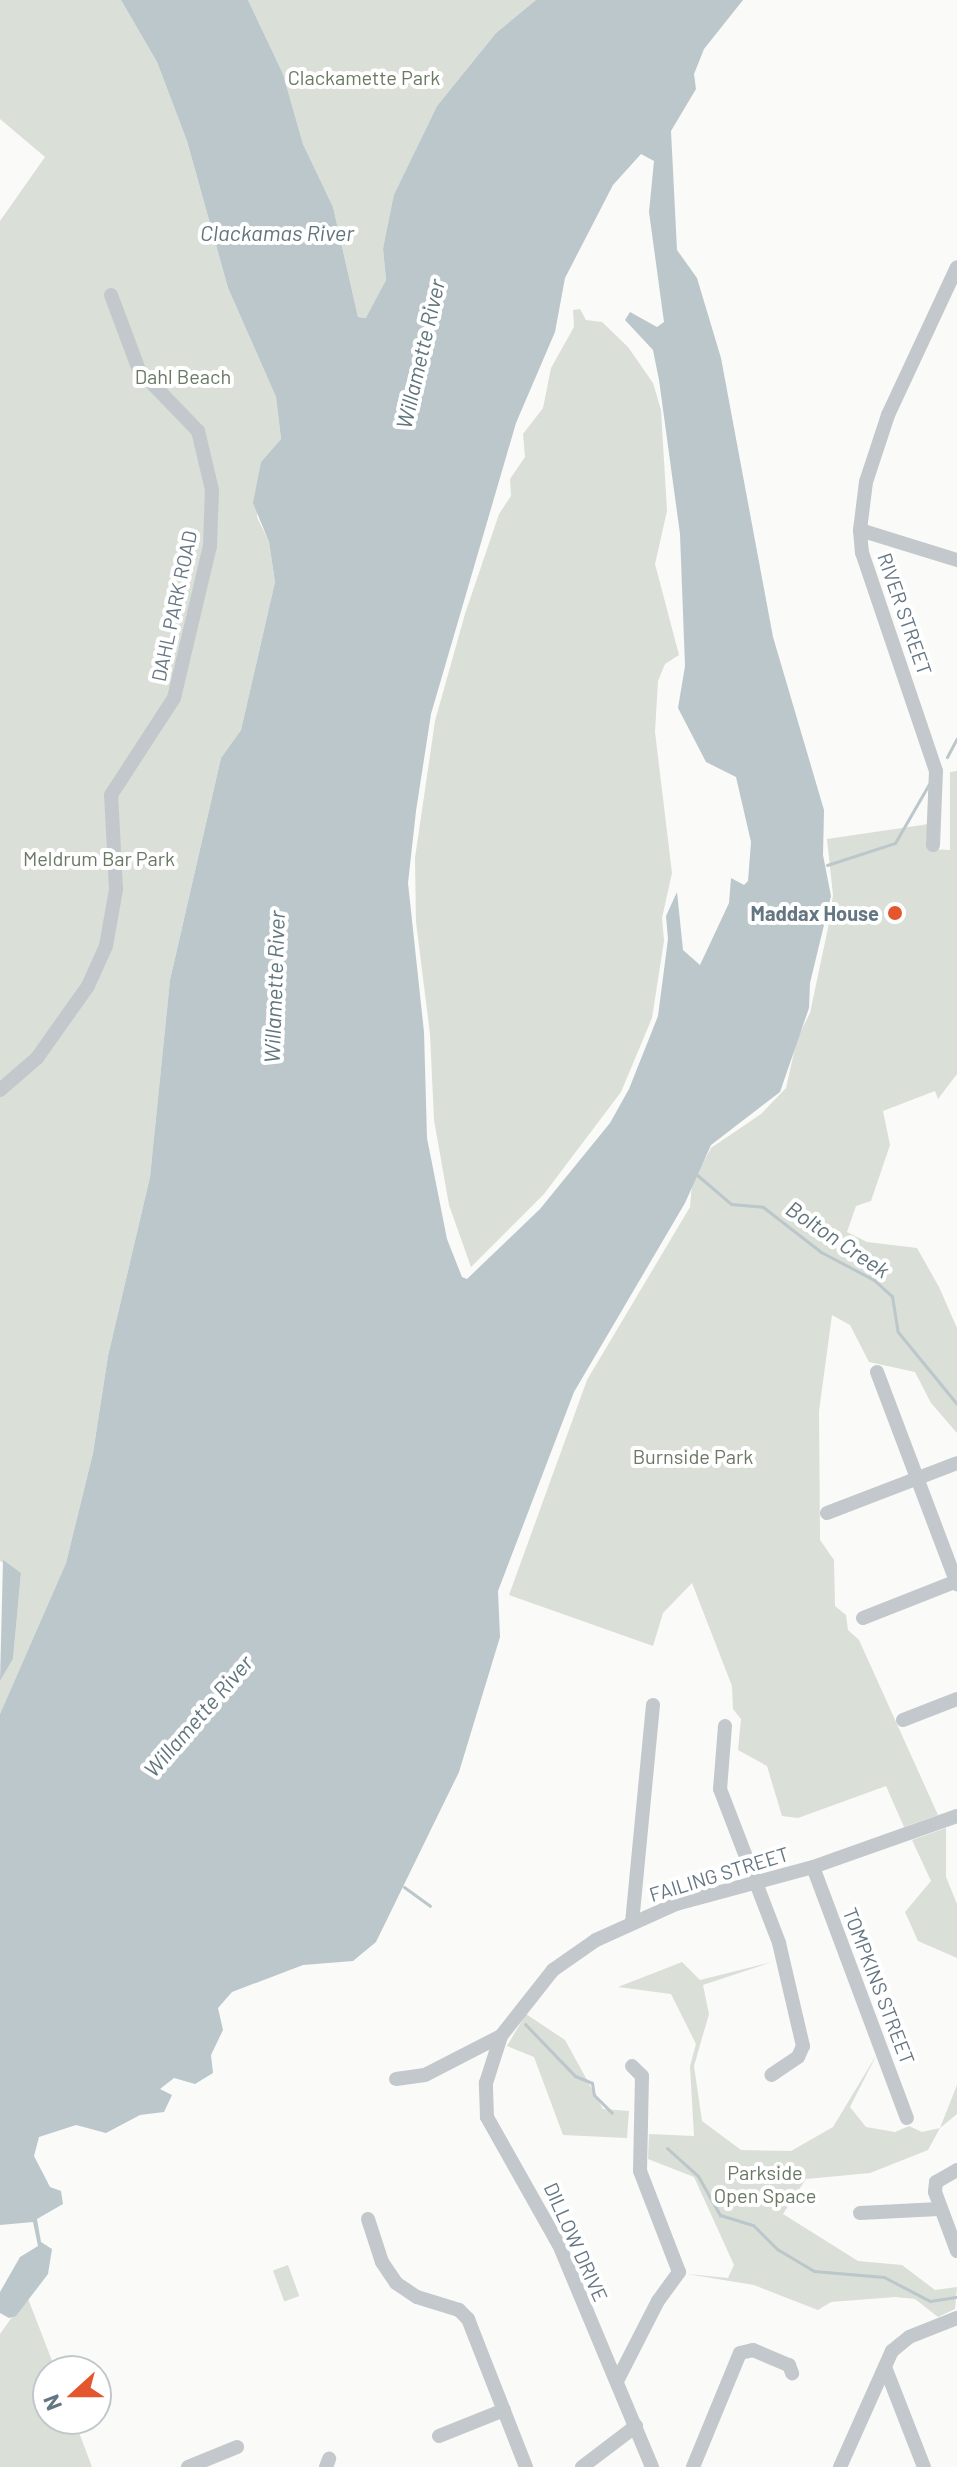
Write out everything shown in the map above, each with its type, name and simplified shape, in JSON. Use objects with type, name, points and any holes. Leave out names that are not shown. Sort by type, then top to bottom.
[{"type":"street","name":"RIVER STREET","points":[[933,845],[936,771],[862,553],[860,530],[866,482],[888,415],[957,267]]},
{"type":"street","name":"DAHL PARK ROAD","points":[[0,1090],[37,1058],[88,986],[101,957],[116,889],[111,795],[174,698],[210,546],[212,490],[198,431],[139,370],[111,295]]},
{"type":"street","points":[[860,530],[957,560]]},
{"type":"street","points":[[863,1618],[957,1582],[877,1372]]},
{"type":"street","points":[[827,1513],[957,1463]]},
{"type":"street","points":[[903,1720],[957,1699]]},
{"type":"street","points":[[632,1923],[653,1705]]},
{"type":"street","points":[[725,1726],[720,1789],[753,1883],[779,1943],[800,2042],[792,2058],[771,2075]]},
{"type":"street","name":"FAILING STREET","points":[[396,2079],[425,2075],[501,2036],[562,1962],[632,1923],[685,1901],[813,1867],[957,1816]]},
{"type":"street","name":"TOMPKINS STREET","points":[[813,1867],[907,2118]]},
{"type":"street","name":"DILLOW DRIVE","points":[[501,2036],[486,2083],[487,2117],[551,2227],[652,2467]]},
{"type":"street","points":[[617,2381],[658,2301],[679,2272],[640,2171],[642,2076],[632,2066]]},
{"type":"street","points":[[957,2170],[936,2182],[939,2209],[957,2251]]},
{"type":"street","points":[[860,2213],[939,2209]]},
{"type":"street","points":[[368,2219],[369,2232],[396,2283],[417,2297],[449,2305],[468,2319],[526,2467]]},
{"type":"street","points":[[840,2467],[892,2351],[909,2337],[957,2318]]},
{"type":"street","points":[[693,2467],[740,2353],[753,2350],[789,2365],[792,2373]]},
{"type":"street","points":[[885,2367],[924,2467]]},
{"type":"street","points":[[439,2436],[504,2410]]},
{"type":"street","points":[[582,2467],[636,2426]]},
{"type":"street","points":[[188,2467],[237,2447]]},
{"type":"green space","points":[[0,0],[121,0],[157,62],[187,141],[228,288],[276,397],[281,439],[261,462],[257,517],[269,542],[275,582],[241,730],[221,758],[170,980],[150,1177],[108,1356],[93,1453],[66,1563],[0,1714],[0,1681],[13,1659],[21,1573],[0,1561],[0,221],[45,157],[0,119]]},
{"type":"green space","name":"Clackamette Park","points":[[248,0],[536,0],[496,33],[437,106],[415,152],[383,249],[386,280],[367,318],[358,317],[333,207],[303,144],[283,74]]},
{"type":"green space","points":[[580,309],[586,320],[602,322],[628,347],[653,383],[661,410],[667,511],[655,564],[679,655],[665,664],[658,681],[655,732],[672,873],[662,918],[664,941],[652,1018],[621,1092],[544,1194],[471,1267],[449,1205],[434,1120],[430,1034],[416,922],[415,858],[435,721],[465,614],[499,514],[511,496],[510,479],[525,457],[523,434],[543,408],[551,368],[574,327],[573,310]]},
{"type":"green space","name":"Burnside Park","points":[[957,771],[957,1074],[938,1099],[935,1091],[883,1111],[890,1145],[871,1201],[856,1206],[847,1232],[867,1242],[917,1248],[939,1287],[957,1328],[957,1433],[931,1403],[915,1372],[869,1362],[850,1325],[832,1315],[819,1411],[820,1540],[834,1560],[835,1606],[846,1615],[848,1630],[859,1640],[938,1815],[904,1827],[886,1786],[798,1818],[782,1816],[767,1766],[738,1750],[741,1719],[733,1709],[732,1686],[692,1583],[663,1613],[653,1646],[509,1595],[587,1380],[690,1207],[692,1183],[711,1148],[761,1114],[786,1088],[797,1039],[810,1013],[828,928],[833,895],[827,839],[929,824],[929,849],[950,850],[950,772]]},
{"type":"green space","points":[[946,1828],[946,1877],[957,1904],[957,1958],[918,1941],[905,1912],[931,1881],[912,1840]]},
{"type":"green space","name":"Parkside Open Space","points":[[682,1962],[700,1980],[772,1962],[703,1985],[709,2014],[694,2066],[702,2121],[741,2150],[791,2151],[833,2127],[877,2054],[850,2107],[866,2127],[895,2132],[909,2126],[922,2132],[940,2128],[928,2150],[870,2173],[806,2179],[783,2214],[858,2261],[902,2265],[935,2290],[957,2287],[955,2309],[938,2317],[915,2299],[895,2297],[831,2302],[818,2310],[754,2285],[687,2274],[728,2278],[734,2265],[694,2177],[648,2159],[649,2134],[694,2136],[690,2066],[696,2044],[671,1994],[618,1987]]},
{"type":"green space","points":[[526,2014],[565,2040],[603,2109],[629,2111],[627,2138],[563,2135],[534,2057],[507,2046]]},
{"type":"green space","points":[[957,2085],[957,2114],[940,2128]]},
{"type":"green space","points":[[288,2265],[299,2296],[284,2301],[273,2270]]},
{"type":"green space","points":[[27,2296],[50,2355],[32,2355],[32,2435],[80,2435],[92,2467],[0,2467],[0,2334]]},
{"type":"water","points":[[121,0],[248,0],[283,74],[303,144],[333,207],[358,317],[366,318],[386,280],[383,249],[394,195],[437,106],[496,33],[536,0],[743,0],[704,49],[694,74],[696,89],[671,131],[677,250],[697,278],[721,358],[773,637],[824,810],[823,855],[831,896],[810,983],[809,1008],[780,1092],[711,1145],[685,1203],[574,1392],[498,1591],[500,1637],[459,1772],[376,1942],[353,1961],[303,1965],[232,1992],[218,2008],[223,2030],[211,2055],[213,2073],[195,2084],[174,2078],[160,2089],[172,2095],[164,2112],[140,2115],[106,2133],[76,2125],[39,2137],[34,2156],[50,2187],[61,2191],[63,2204],[37,2219],[41,2242],[52,2249],[48,2274],[16,2316],[9,2318],[0,2313],[0,2292],[20,2257],[38,2246],[33,2222],[0,2225],[0,1714],[66,1563],[93,1453],[108,1356],[150,1177],[170,980],[221,758],[241,730],[275,582],[269,542],[253,503],[261,462],[281,439],[276,397],[228,288],[187,141],[157,62]],"holes":[[[641,154],[654,161],[649,212],[664,322],[657,327],[630,312],[625,320],[653,350],[659,380],[680,534],[685,666],[678,708],[706,762],[736,777],[751,842],[748,881],[744,885],[731,878],[729,903],[700,965],[683,950],[677,892],[666,916],[668,939],[658,1016],[629,1089],[610,1123],[540,1209],[467,1279],[462,1277],[447,1239],[427,1138],[424,1032],[408,883],[431,714],[516,423],[555,332],[565,278],[613,185]]]},
{"type":"water","points":[[3,1560],[21,1573],[13,1659],[0,1681]]},
{"type":"waterway","points":[[947,757],[957,738]]},
{"type":"waterway","points":[[827,865],[895,843],[929,784]]},
{"type":"waterway","name":"Bolton Creek","points":[[696,1174],[731,1204],[763,1207],[821,1252],[874,1280],[892,1296],[898,1332],[957,1404]]},
{"type":"waterway","points":[[404,1887],[430,1906]]},
{"type":"waterway","points":[[525,2024],[575,2076],[592,2083],[594,2095],[612,2113]]},
{"type":"waterway","points":[[667,2148],[698,2176],[720,2215],[753,2225],[777,2249],[814,2271],[884,2277],[930,2301],[956,2297]]},
{"type":"place","name":"Maddax House","points":[[895,913]]},
{"type":"water label","name":"Clackamas River","points":[[277,233]]},
{"type":"water label","name":"Willamette River","points":[[420,354]]},
{"type":"water label","name":"Willamette River","points":[[274,987]]},
{"type":"water label","name":"Willamette River","points":[[198,1716]]},
{"type":"park label","name":"Dahl Beach","points":[[183,376]]},
{"type":"park label","name":"Meldrum Bar Park","points":[[99,858]]}]
